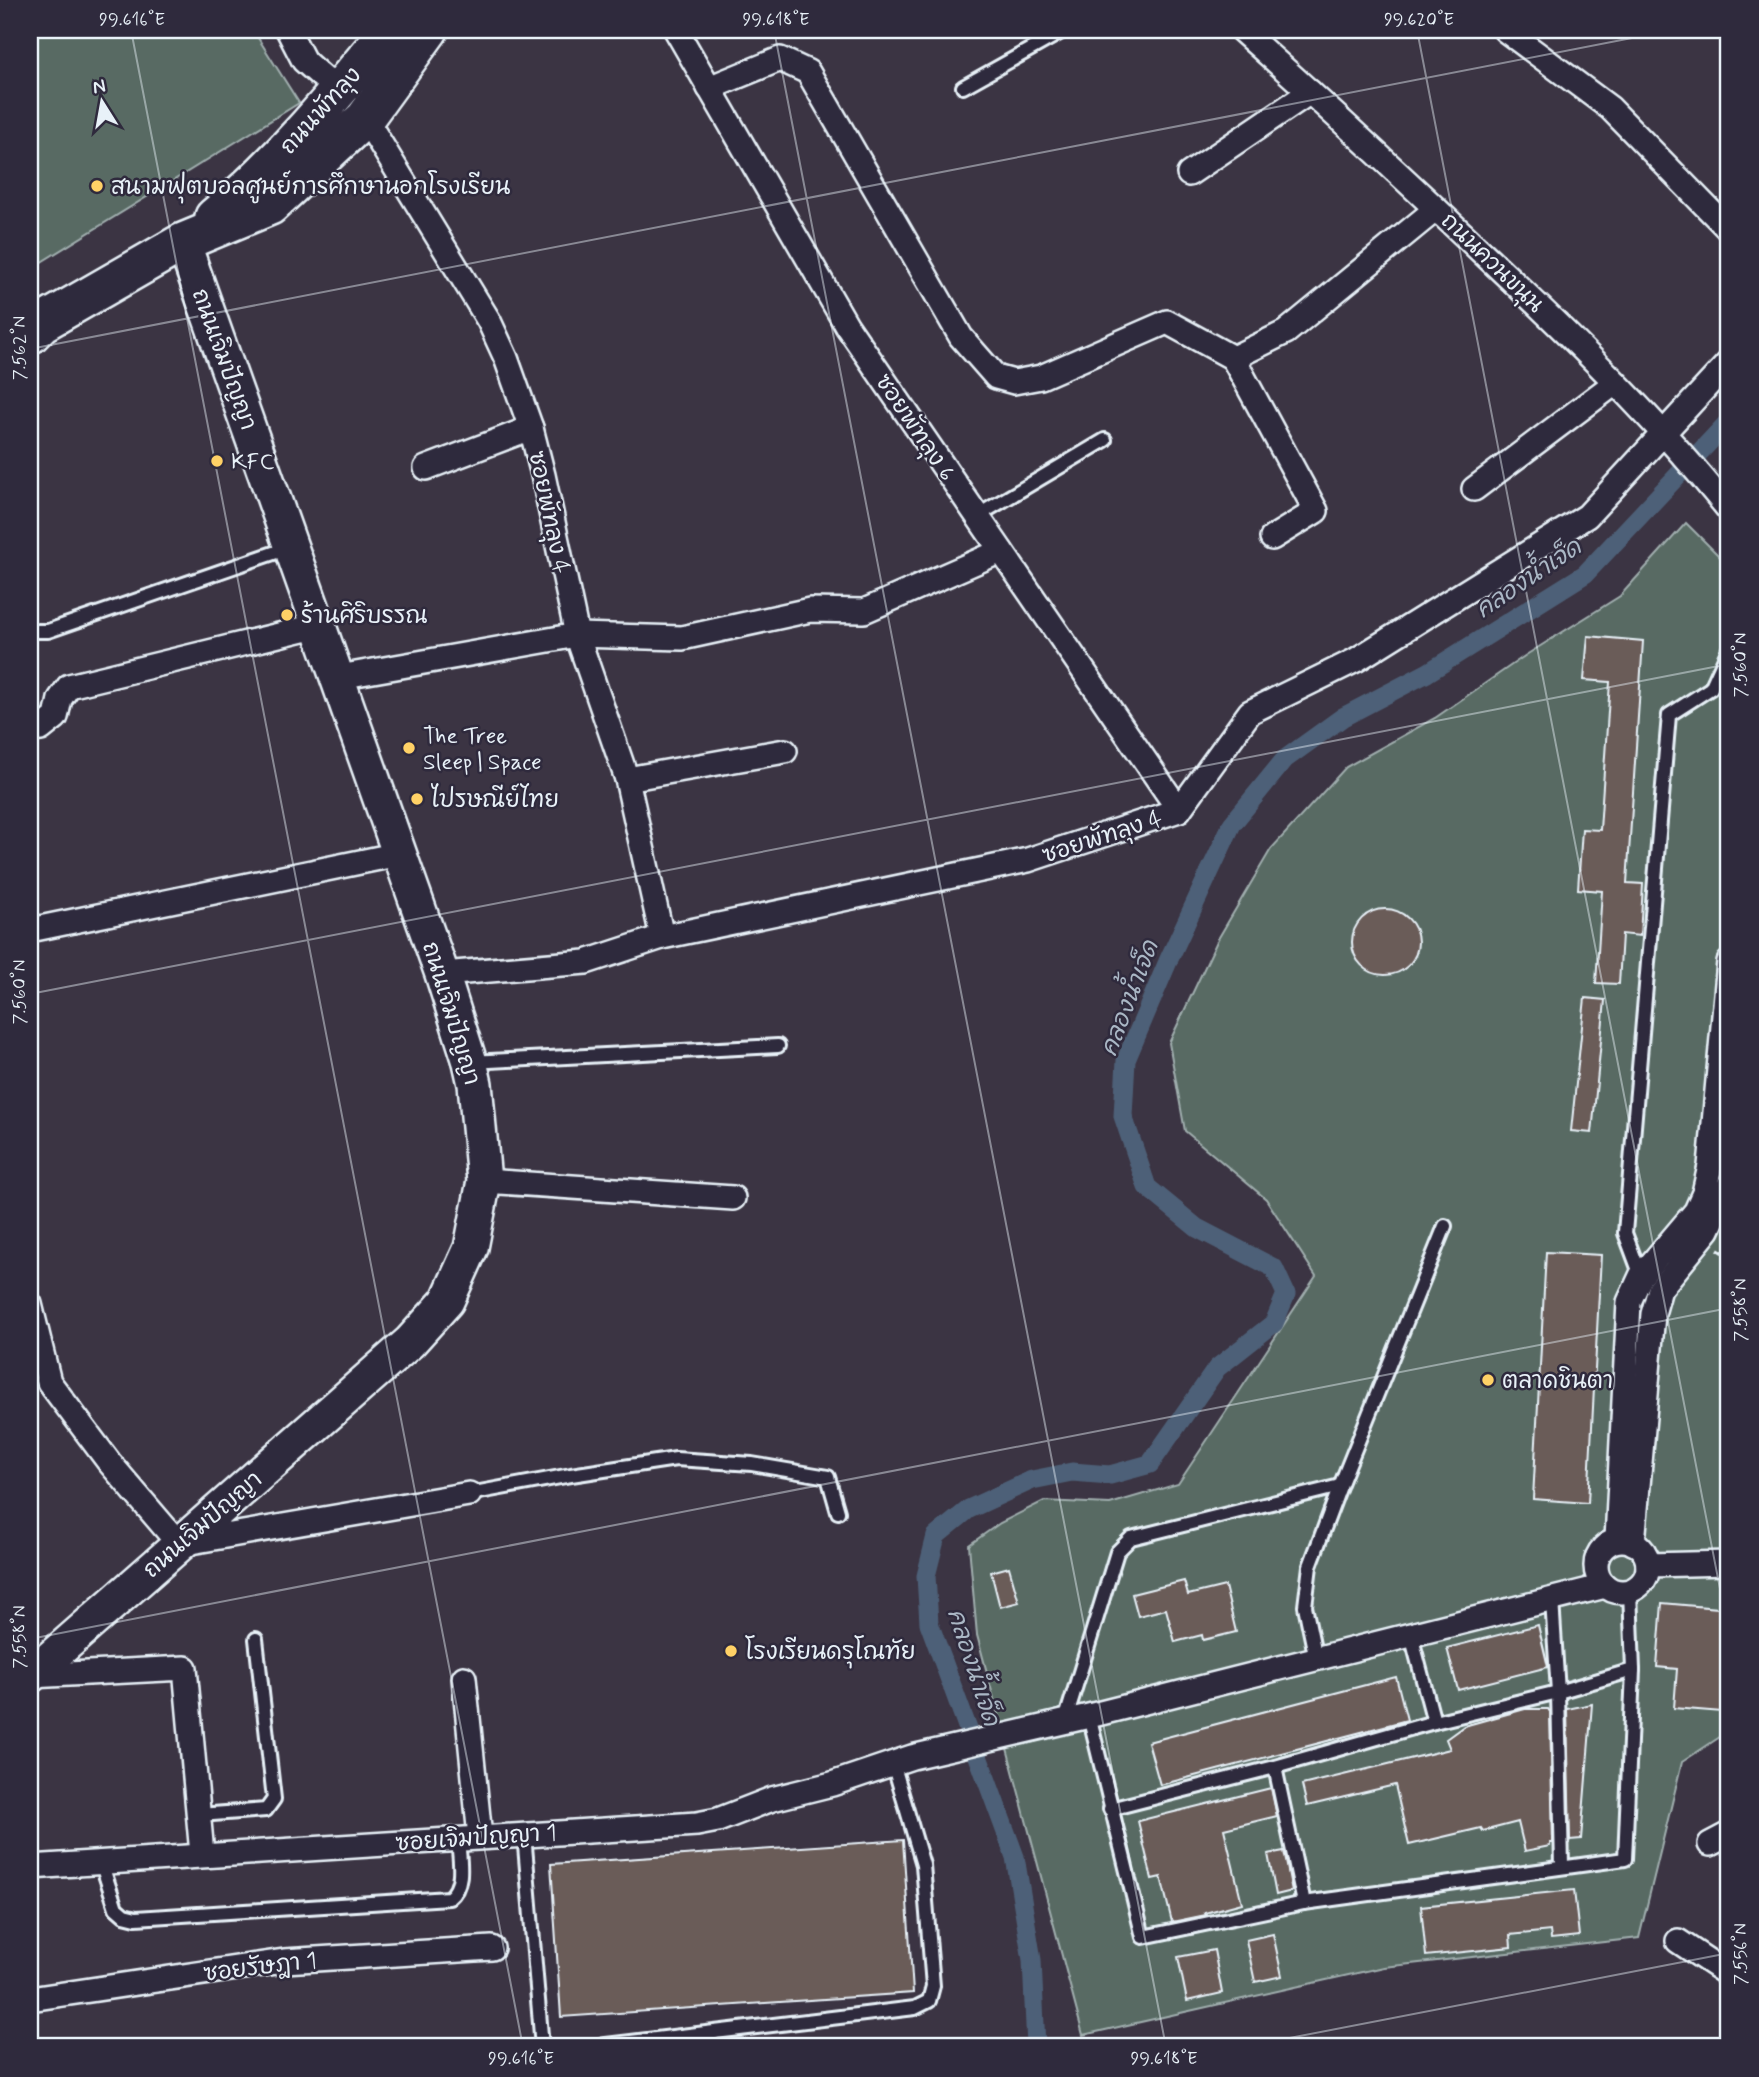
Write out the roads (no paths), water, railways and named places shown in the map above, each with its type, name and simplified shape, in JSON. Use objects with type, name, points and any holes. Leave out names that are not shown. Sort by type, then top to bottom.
[{"type":"main road","name":"ถนนพัทลุง","points":[[183,242],[251,187],[389,30]]},
{"type":"main road","name":"ถนนพัทลุง","points":[[34,327],[183,242],[270,206],[365,118],[429,30]]},
{"type":"street","points":[[288,30],[304,61],[338,91]]},
{"type":"street","name":"ซอยพัทลุง 6","points":[[676,30],[847,326],[1179,810]]},
{"type":"street","name":"ถนนควนขนุน","points":[[1241,30],[1582,346],[1725,501]]},
{"type":"street","points":[[1505,30],[1610,108],[1729,230]]},
{"type":"street","points":[[709,88],[780,59],[808,72],[961,337],[996,377],[1014,382],[1041,377],[1167,322],[1233,358],[1316,512],[1272,538]]},
{"type":"street","points":[[1189,174],[1310,92]]},
{"type":"street","name":"ซอยพัทลุง 4","points":[[365,118],[489,321],[506,358],[531,428],[577,635],[627,779],[662,937]]},
{"type":"street","points":[[1233,358],[1286,332],[1436,209]]},
{"type":"street","name":"ถนนเจิมปัญญา","points":[[30,1676],[410,1342],[447,1301],[471,1248],[484,1181],[475,1084],[442,974],[183,242]]},
{"type":"street","name":"ซอยพัทลุง 4","points":[[442,974],[586,961],[662,937],[1028,860],[1179,810],[1250,712],[1356,660],[1587,516],[1729,362]]},
{"type":"street","points":[[1474,489],[1615,383]]},
{"type":"street","points":[[426,468],[531,428]]},
{"type":"street","points":[[339,677],[577,635],[682,638],[810,610],[864,611],[1001,551]]},
{"type":"street","points":[[30,730],[41,729],[56,717],[60,699],[69,686],[320,625]]},
{"type":"street","points":[[627,779],[785,751]]},
{"type":"street","points":[[30,930],[399,854]]},
{"type":"street","points":[[1625,1541],[1653,1314],[1660,1289],[1694,1231],[1696,1211],[1704,1193],[1710,1166],[1726,1042],[1729,962]]},
{"type":"street","points":[[484,1181],[733,1198]]},
{"type":"street","points":[[1625,1541],[1629,1302],[1641,1276],[1694,1231],[1717,1216],[1729,1185]]},
{"type":"street","points":[[30,1304],[48,1381],[109,1462],[179,1544],[469,1494]]},
{"type":"street","points":[[1625,1541],[1644,1552],[1648,1565],[1643,1581],[1630,1591],[1612,1591],[1599,1580],[1595,1564],[1602,1549],[1625,1541]]},
{"type":"street","points":[[1648,1565],[1729,1563]]},
{"type":"street","name":"ซอยเจิมปัญญา 1","points":[[30,1867],[697,1824],[718,1820],[772,1799],[832,1784],[902,1760],[1605,1586]]},
{"type":"street","points":[[30,1676],[185,1668],[202,1854]]},
{"type":"street","points":[[464,1678],[469,1838]]},
{"type":"street","points":[[1678,1941],[1729,1975]]},
{"type":"street","name":"ซอยรัษฎา 1","points":[[30,1998],[284,1961],[492,1948]]},
{"type":"lane","points":[[963,87],[1065,30]]},
{"type":"lane","points":[[977,516],[1105,440]]},
{"type":"lane","points":[[30,631],[48,631],[293,547]]},
{"type":"lane","points":[[1641,1276],[1625,1233],[1669,715],[1711,688],[1729,649]]},
{"type":"lane","points":[[470,1062],[778,1046]]},
{"type":"lane","points":[[1316,1659],[1306,1606],[1310,1566],[1445,1226]]},
{"type":"lane","points":[[469,1494],[676,1459],[752,1464],[828,1477],[838,1512]]},
{"type":"lane","points":[[1065,1721],[1117,1552],[1131,1538],[1340,1486]]},
{"type":"lane","points":[[1088,1716],[1143,1937],[1304,1903],[1625,1859],[1633,1670],[1630,1591]]},
{"type":"lane","points":[[1552,1600],[1558,1692],[1562,1866]]},
{"type":"lane","points":[[1411,1635],[1434,1722]]},
{"type":"lane","points":[[199,1815],[266,1810],[274,1799],[256,1639]]},
{"type":"lane","points":[[1110,1809],[1633,1670]]},
{"type":"lane","points":[[589,2047],[915,2008],[929,2001],[933,1986],[923,1865],[902,1760]]},
{"type":"lane","points":[[1275,1767],[1304,1903]]},
{"type":"lane","points":[[524,1834],[542,2047]]},
{"type":"lane","points":[[101,1861],[116,1908],[124,1915],[136,1918],[313,1907],[449,1898],[457,1892],[460,1884],[469,1838]]},
{"type":"waterway","name":"คลองน้ำเจ็ด","points":[[1036,2047],[1032,1960],[1015,1857],[929,1623],[926,1576],[936,1536],[969,1509],[1032,1480],[1072,1472],[1110,1475],[1150,1464],[1217,1368],[1274,1323],[1286,1294],[1274,1268],[1197,1228],[1147,1187],[1123,1116],[1126,1060],[1169,959],[1232,824],[1285,759],[1343,717],[1427,673],[1585,574],[1729,421]]},
{"type":"place","name":"สนามฟุตบอลศูนย์การศึกษานอกโรงเรียน","points":[[97,186]]},
{"type":"place","name":"KFC","points":[[217,461]]},
{"type":"place","name":"ร้านศิริบรรณ","points":[[287,615]]},
{"type":"place","name":"The Tree Sleep | Space","points":[[409,748]]},
{"type":"place","name":"ไปรษณีย์ไทย","points":[[417,799]]},
{"type":"place","name":"ตลาดชินตา","points":[[1488,1380]]},
{"type":"place","name":"โรงเรียนดรุโณทัย","points":[[731,1651]]}]
